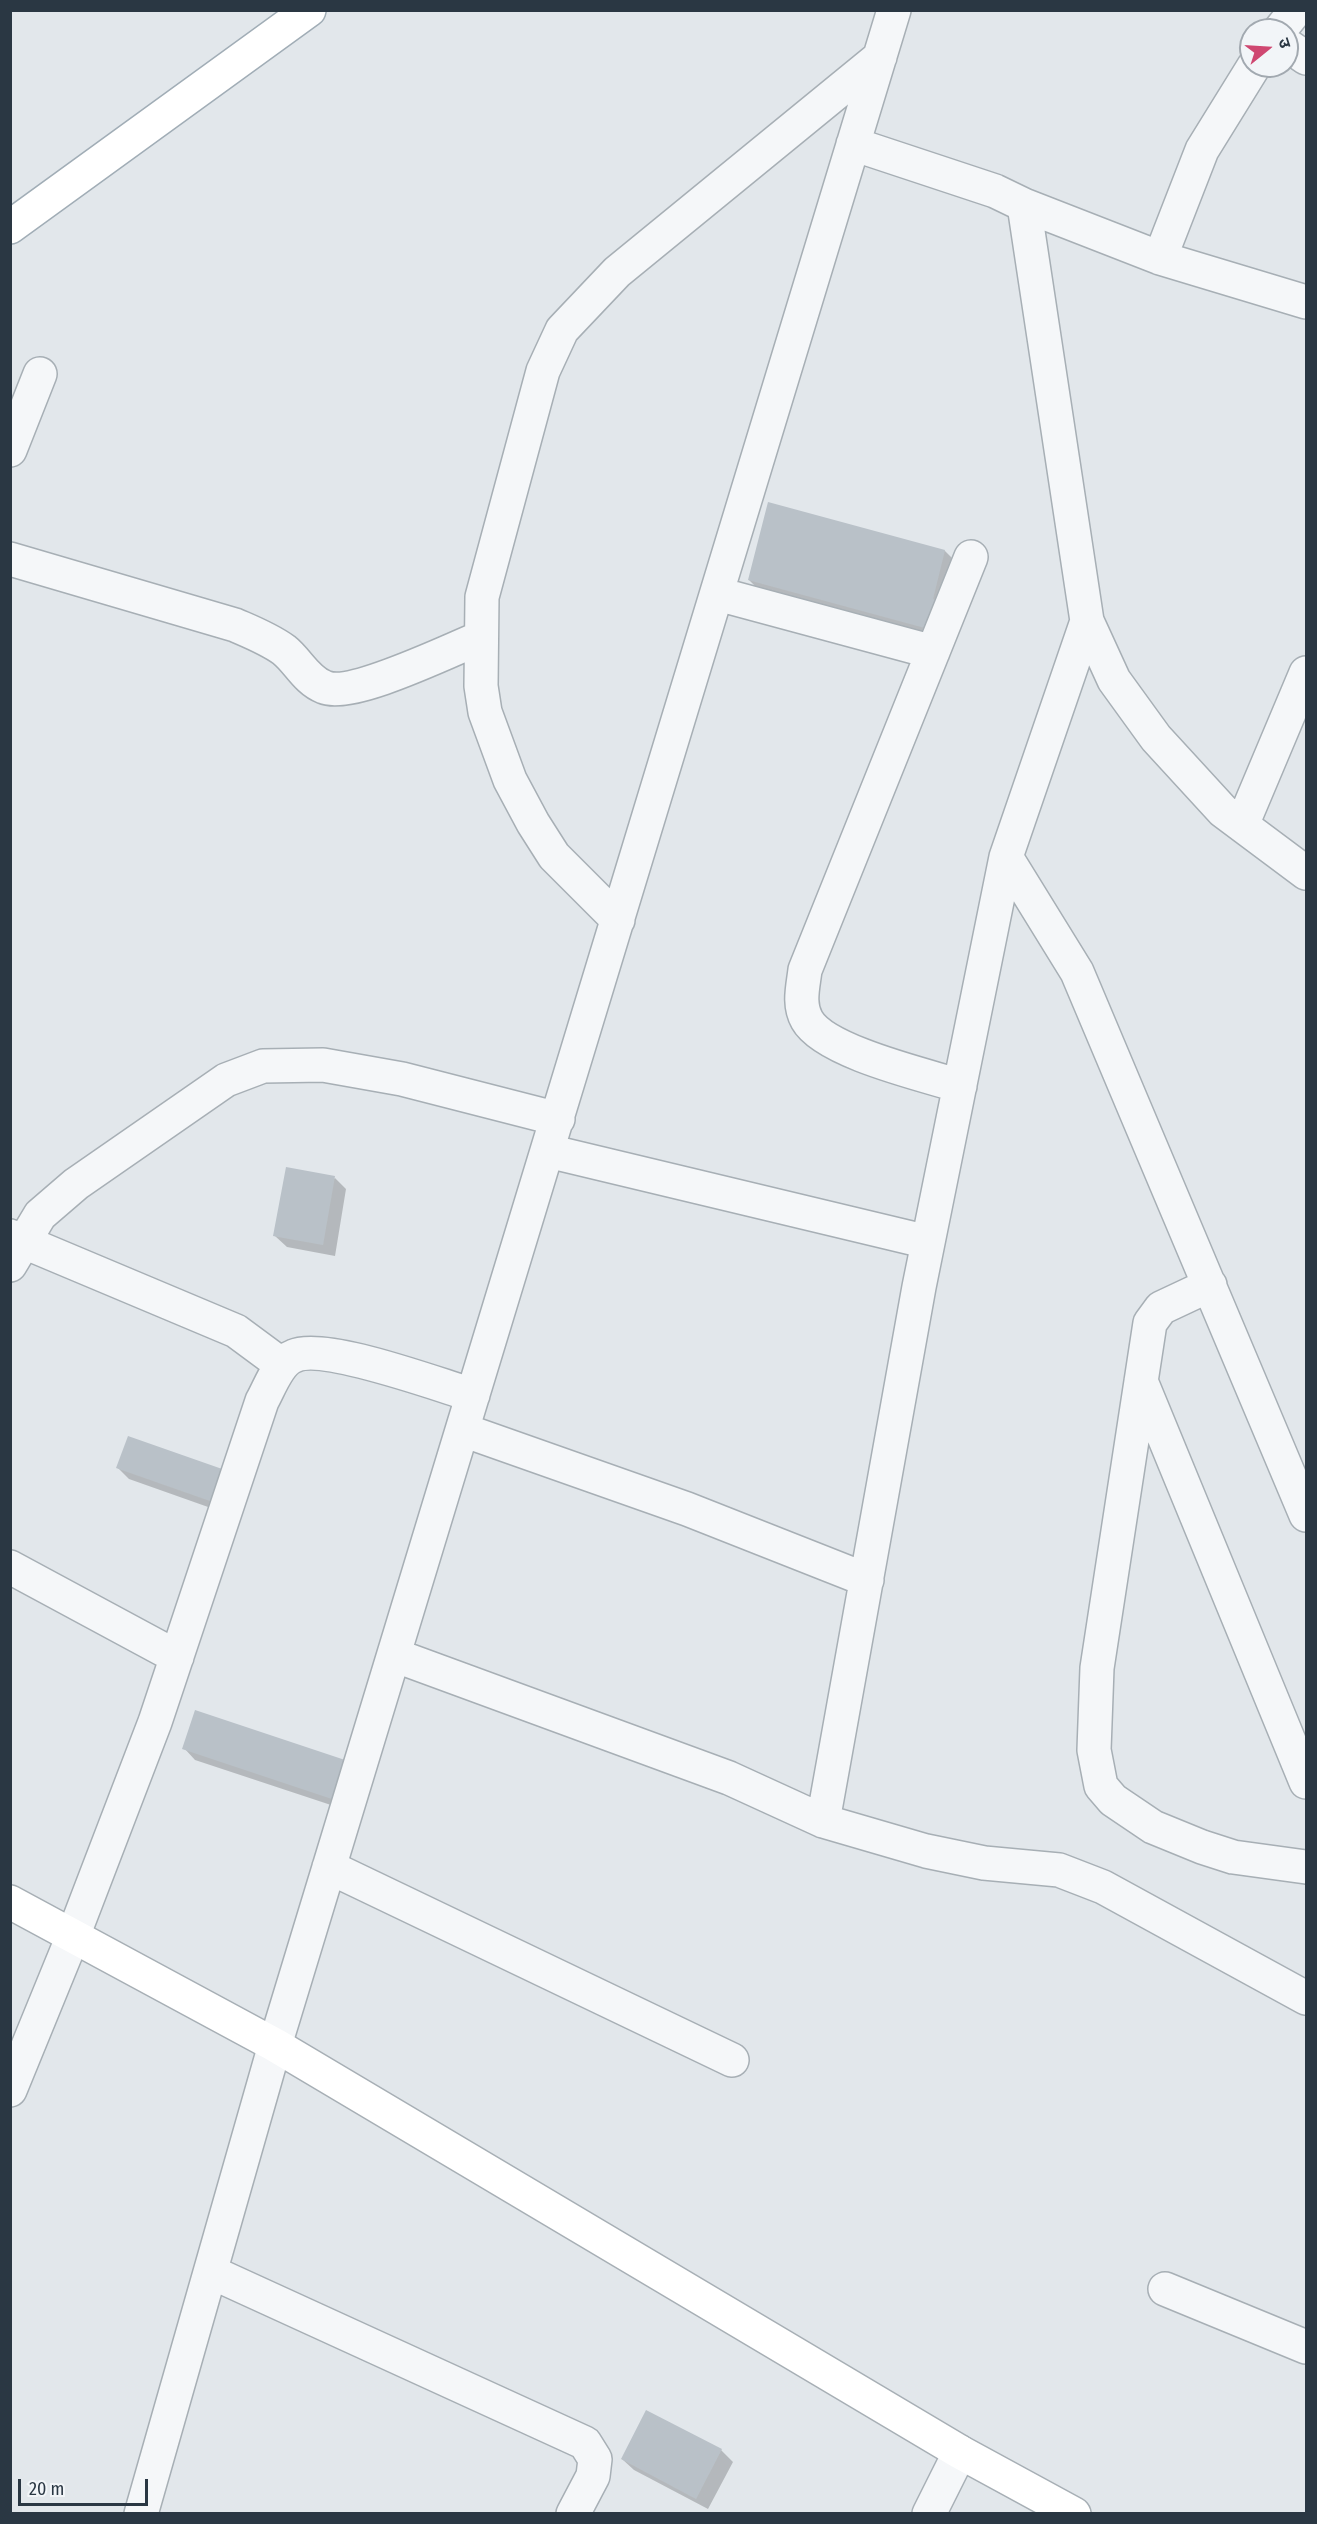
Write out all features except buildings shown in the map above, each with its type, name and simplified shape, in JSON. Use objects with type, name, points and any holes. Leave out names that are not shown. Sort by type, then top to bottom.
[{"type":"street","points":[[10,227],[309,10]]},
{"type":"street","points":[[141,2514],[329,1867],[894,10]]},
{"type":"street","points":[[618,920],[554,856],[510,780],[485,712],[481,686],[480,638],[483,597],[543,371],[562,330],[617,272],[880,57]]},
{"type":"street","points":[[1160,258],[1202,150],[1247,78]]},
{"type":"street","points":[[853,144],[995,191],[1024,205],[1160,258],[1306,302]]},
{"type":"street","points":[[1024,205],[1087,621],[1114,680],[1156,738],[1223,811],[1306,873]]},
{"type":"street","points":[[10,450],[40,374]]},
{"type":"street","points":[[960,1086],[851,1052],[825,1037],[807,1022],[801,1001],[805,970],[971,556]]},
{"type":"street","points":[[10,559],[234,625],[270,640],[286,652],[307,676],[325,688],[350,689],[480,638]]},
{"type":"street","points":[[718,594],[933,652]]},
{"type":"street","points":[[823,1821],[928,1242],[1006,857],[1087,621]]},
{"type":"street","points":[[1242,825],[1306,673]]},
{"type":"street","points":[[1006,857],[1077,972],[1306,1515]]},
{"type":"street","points":[[282,1365],[236,1331],[15,1249],[40,1215],[76,1184],[226,1080],[263,1066],[323,1065],[402,1078],[558,1119]]},
{"type":"street","points":[[548,1151],[928,1242]]},
{"type":"street","points":[[1209,1285],[1161,1308],[1150,1323],[1096,1668],[1094,1750],[1101,1786],[1113,1800],[1153,1827],[1233,1857],[1306,1867]]},
{"type":"street","points":[[10,2090],[74,1936],[155,1722],[262,1401],[282,1365],[292,1356],[312,1351],[347,1358],[473,1395]]},
{"type":"street","points":[[1141,1381],[1306,1782]]},
{"type":"street","points":[[463,1430],[687,1509],[867,1580]]},
{"type":"street","points":[[10,1567],[177,1657]]},
{"type":"street","points":[[394,1655],[729,1778],[823,1821],[926,1851],[984,1863],[1059,1870],[1103,1887],[1306,1998]]},
{"type":"street","points":[[329,1867],[732,2060]]},
{"type":"street","points":[[10,1902],[276,2045],[960,2452],[1074,2514]]},
{"type":"street","points":[[211,2272],[585,2442],[595,2460],[593,2476],[573,2514]]},
{"type":"street","points":[[1165,2289],[1306,2347]]},
{"type":"street","points":[[929,2514],[960,2452]]}]
